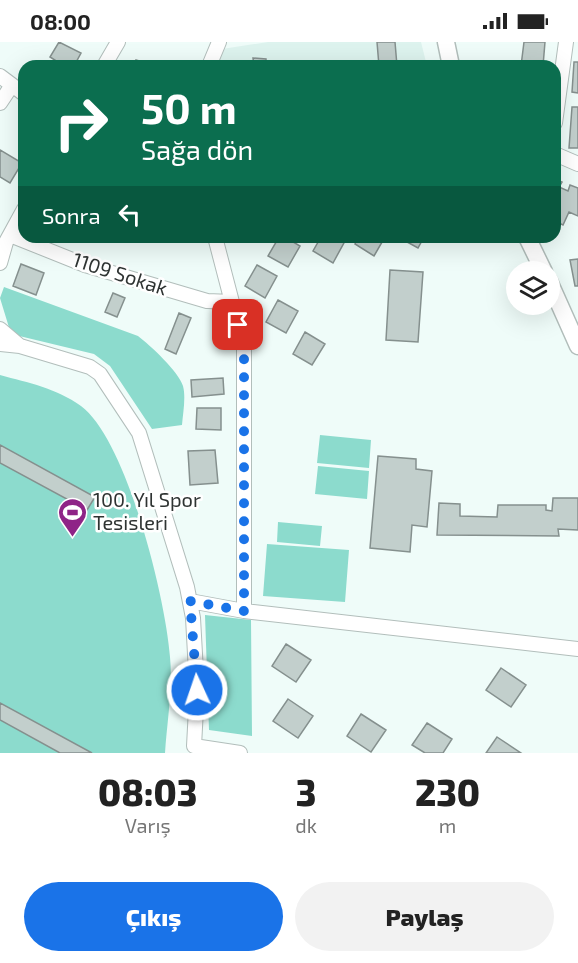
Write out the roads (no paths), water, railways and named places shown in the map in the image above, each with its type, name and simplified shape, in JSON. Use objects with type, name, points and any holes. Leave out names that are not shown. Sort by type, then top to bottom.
[{"type":"street","points":[[108,60],[118,42]]},
{"type":"street","points":[[212,60],[219,42]]},
{"type":"street","points":[[446,42],[450,60]]},
{"type":"street","points":[[561,79],[566,42]]},
{"type":"street","points":[[0,76],[18,90]]},
{"type":"street","points":[[0,104],[12,85]]},
{"type":"street","points":[[561,157],[578,164]]},
{"type":"street","points":[[0,263],[5,242],[18,219]]},
{"type":"street","name":"1109 Sokak","points":[[5,242],[207,302],[232,302]]},
{"type":"street","points":[[217,243],[244,348],[244,611]]},
{"type":"street","points":[[530,243],[539,261]]},
{"type":"street","points":[[560,298],[572,317],[578,346]]},
{"type":"street","points":[[0,329],[20,346]]},
{"type":"street","points":[[0,344],[20,346],[79,363],[100,374],[139,433],[190,601],[197,690],[193,750],[240,753]]},
{"type":"street","points":[[190,601],[244,611],[578,649]]},
{"type":"place","name":"100. Yıl Spor Tesisleri","points":[[72,538]]}]
